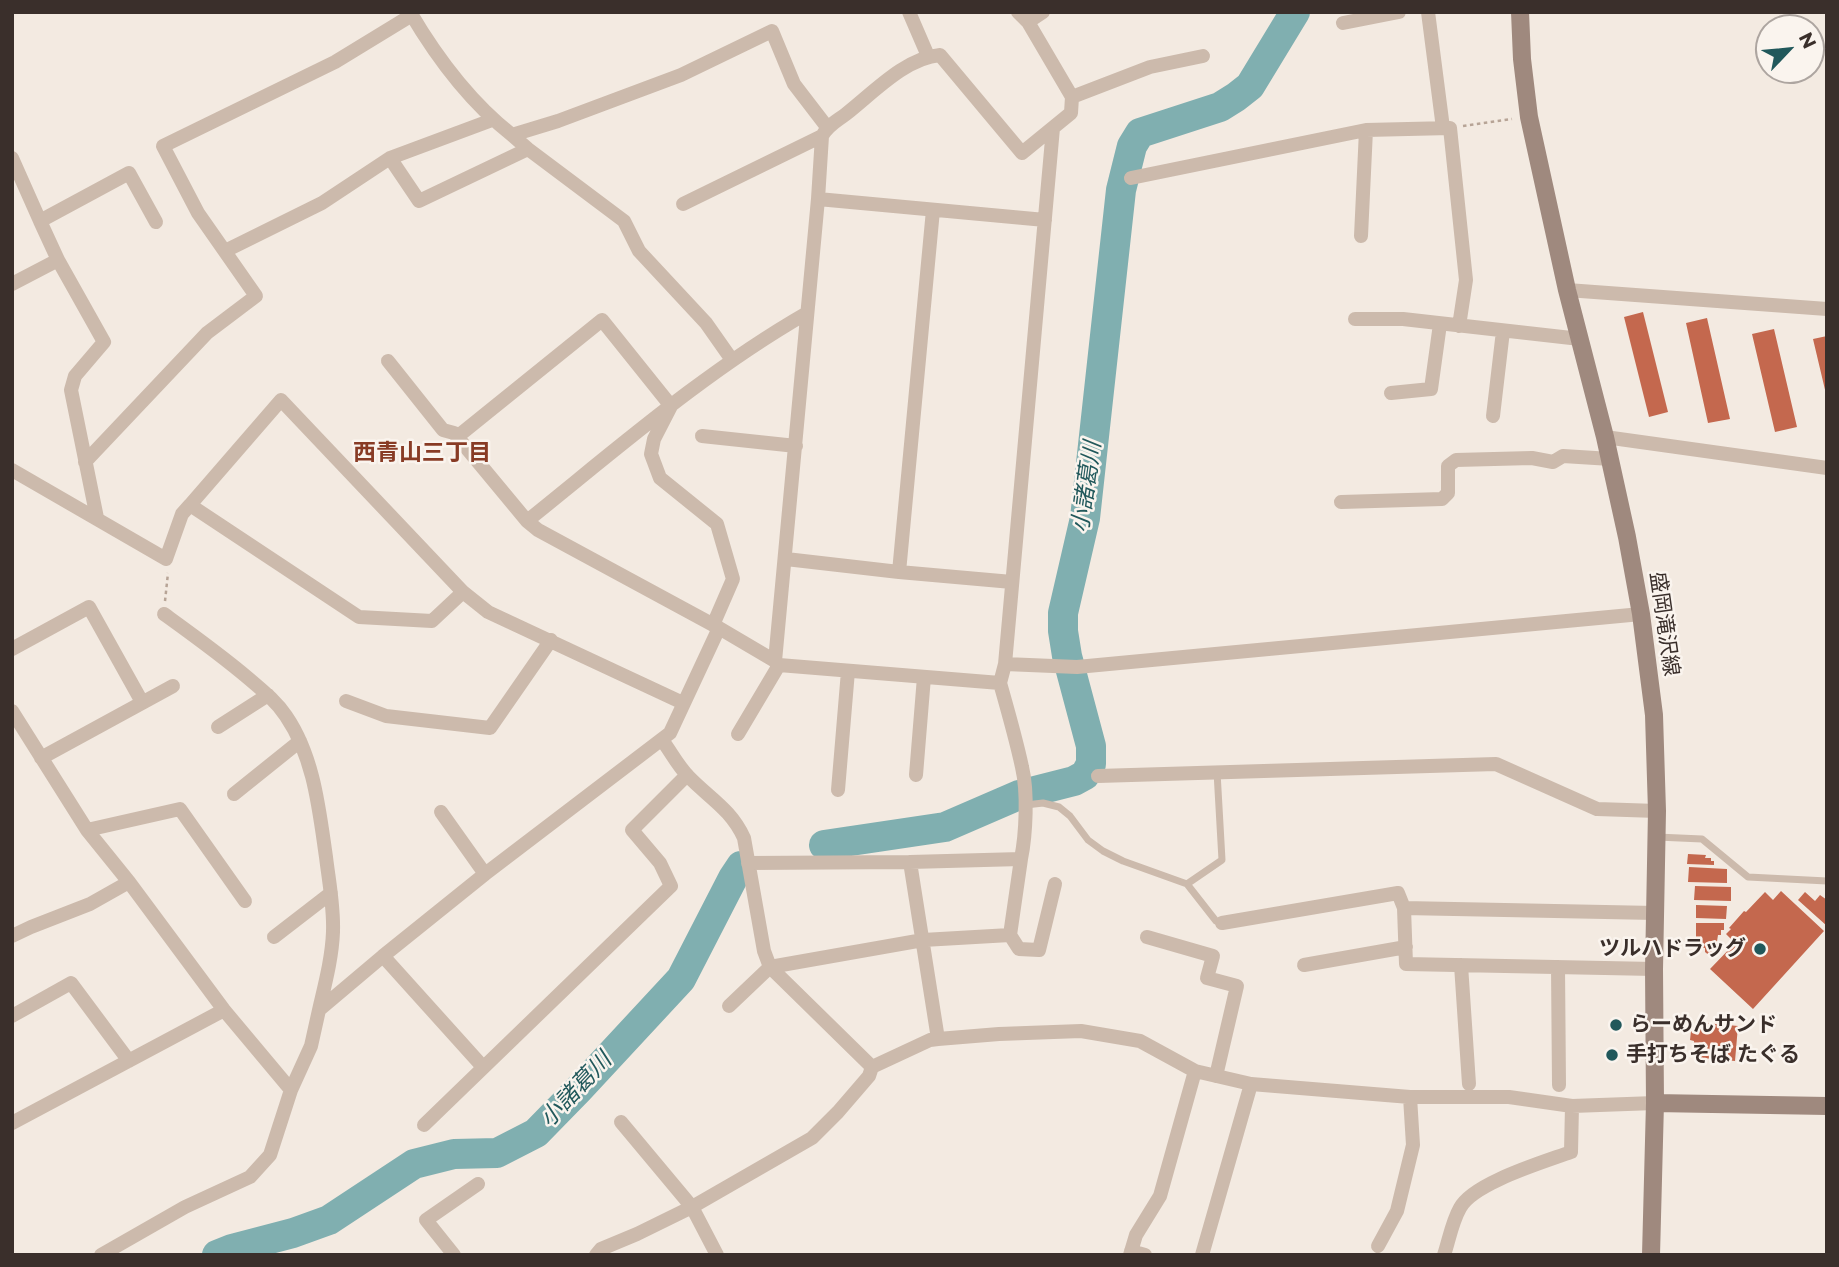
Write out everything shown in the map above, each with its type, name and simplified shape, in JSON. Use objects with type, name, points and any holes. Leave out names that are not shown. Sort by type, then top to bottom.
[{"type":"main road","name":"盛岡滝沢線","points":[[1520,12],[1522,59],[1530,117],[1567,290],[1611,459],[1628,537],[1654,715],[1657,837],[1651,1255]]},
{"type":"main road","points":[[1655,1103],[1827,1106]]},
{"type":"street","points":[[909,12],[928,56]]},
{"type":"street","points":[[683,204],[824,132],[893,75],[928,56],[940,55],[1022,153],[1071,113],[1072,97],[1023,17],[1043,12]]},
{"type":"street","points":[[1343,23],[1399,12]]},
{"type":"street","points":[[1428,12],[1466,281],[1459,326]]},
{"type":"street","points":[[85,462],[207,333],[256,296],[198,213],[163,146],[335,62],[411,14],[439,59],[492,120],[624,221],[639,251],[706,323],[732,360]]},
{"type":"street","points":[[512,135],[558,121],[681,75],[772,30],[794,84],[824,132],[777,663],[738,734]]},
{"type":"street","points":[[1072,97],[1150,67],[1203,56]]},
{"type":"street","points":[[225,251],[321,203],[390,158],[492,120]]},
{"type":"street","points":[[1053,128],[1005,664],[1000,683],[1023,770],[1024,844],[1010,935],[1019,950],[1039,950],[1055,884]]},
{"type":"street","points":[[1131,178],[1366,130],[1446,128]]},
{"type":"street","points":[[1361,236],[1366,130]]},
{"type":"street","points":[[390,158],[419,201],[528,149]]},
{"type":"street","points":[[14,165],[58,260],[104,342],[75,376],[71,390],[97,518]]},
{"type":"street","points":[[40,221],[128,173],[156,222]]},
{"type":"street","points":[[818,199],[1045,220]]},
{"type":"street","points":[[899,572],[933,210]]},
{"type":"street","points":[[12,284],[58,260]]},
{"type":"street","points":[[1567,290],[1827,309]]},
{"type":"street","points":[[527,521],[671,405],[732,360],[807,313]]},
{"type":"street","points":[[1355,319],[1404,319],[1580,339]]},
{"type":"street","points":[[457,437],[602,320],[671,405]]},
{"type":"street","points":[[1391,393],[1431,389],[1440,324]]},
{"type":"street","points":[[1493,416],[1503,331]]},
{"type":"street","points":[[388,360],[443,430],[454,433],[527,521],[538,530],[716,626],[777,663],[1000,683]]},
{"type":"street","points":[[12,470],[166,559],[182,514],[281,400],[463,592],[488,612],[683,703]]},
{"type":"street","points":[[319,1010],[485,874],[670,733],[733,579],[717,524],[660,478],[651,454],[654,439],[671,405]]},
{"type":"street","points":[[702,436],[796,446]]},
{"type":"street","points":[[1605,437],[1827,468]]},
{"type":"street","points":[[1341,502],[1441,499],[1448,494],[1448,466],[1456,460],[1532,458],[1553,462],[1563,456],[1611,459]]},
{"type":"street","points":[[190,505],[359,617],[432,621],[463,592]]},
{"type":"street","points":[[786,559],[1012,582]]},
{"type":"street","points":[[12,649],[89,607],[142,702]]},
{"type":"street","points":[[101,1255],[185,1207],[250,1177],[270,1155],[292,1090],[311,1046],[329,967],[333,931],[331,893],[318,805],[310,766],[300,741],[286,715],[268,695],[219,653],[164,614]]},
{"type":"street","points":[[1005,664],[1077,667],[1641,614]]},
{"type":"street","points":[[346,701],[386,716],[490,728],[551,640]]},
{"type":"street","points":[[838,790],[848,671]]},
{"type":"street","points":[[916,775],[924,677]]},
{"type":"street","points":[[41,758],[173,685]]},
{"type":"street","points":[[218,727],[268,695]]},
{"type":"street","points":[[12,711],[87,830],[224,1010],[292,1090]]},
{"type":"street","points":[[662,740],[687,775],[737,824],[744,838],[764,951],[771,967],[872,1067]]},
{"type":"street","points":[[234,794],[300,741]]},
{"type":"street","points":[[1098,776],[1496,764],[1597,809],[1657,811]]},
{"type":"street","points":[[424,1125],[671,886],[660,863],[632,830],[687,775]]},
{"type":"street","points":[[87,830],[180,809],[245,901]]},
{"type":"street","points":[[440,812],[485,874]]},
{"type":"street","points":[[748,863],[1021,859]]},
{"type":"street","points":[[910,862],[938,1039]]},
{"type":"street","points":[[12,936],[90,904],[129,883]]},
{"type":"street","points":[[274,937],[331,893]]},
{"type":"street","points":[[1222,923],[1398,893],[1404,908],[1406,964],[1654,969]]},
{"type":"street","points":[[1404,908],[1655,913]]},
{"type":"street","points":[[729,1006],[771,967],[923,940],[1010,935]]},
{"type":"street","points":[[1147,937],[1213,956],[1207,978],[1237,986],[1216,1076]]},
{"type":"street","points":[[1304,965],[1406,947]]},
{"type":"street","points":[[383,956],[483,1067]]},
{"type":"street","points":[[1461,965],[1469,1084]]},
{"type":"street","points":[[1558,967],[1559,1085]]},
{"type":"street","points":[[12,1016],[71,984],[129,1061]]},
{"type":"street","points":[[12,1124],[224,1010]]},
{"type":"street","points":[[596,1255],[601,1249],[692,1207],[812,1138],[869,1076],[872,1067],[930,1040],[1081,1031],[1140,1041],[1195,1071],[1251,1084],[1410,1097],[1509,1097],[1572,1106],[1655,1103]]},
{"type":"street","points":[[1135,1254],[1136,1235],[1160,1196],[1195,1071]]},
{"type":"street","points":[[1202,1255],[1251,1084]]},
{"type":"street","points":[[1378,1246],[1397,1211],[1413,1145],[1410,1097]]},
{"type":"street","points":[[1444,1255],[1460,1207],[1473,1193],[1504,1177],[1571,1152],[1572,1106]]},
{"type":"street","points":[[621,1122],[692,1207],[716,1255]]},
{"type":"street","points":[[454,1255],[426,1220],[478,1184]]},
{"type":"lane","points":[[1187,884],[1222,860],[1217,772]]},
{"type":"lane","points":[[1025,799],[1059,807],[1070,816],[1088,841],[1103,851],[1187,884],[1216,921],[1222,923]]},
{"type":"lane","points":[[1657,837],[1702,839],[1748,877],[1827,881]]},
{"type":"path","points":[[1446,128],[1530,117]]},
{"type":"path","points":[[164,614],[169,567],[166,559]]},
{"type":"building","points":[[1643,312],[1668,412],[1649,417],[1624,317]]},
{"type":"building","points":[[1707,318],[1730,419],[1708,423],[1686,323]]},
{"type":"building","points":[[1774,329],[1797,427],[1775,432],[1752,334]]},
{"type":"building","points":[[1827,336],[1827,394],[1826,394],[1813,339]]},
{"type":"building","points":[[1688,854],[1706,855],[1705,858],[1711,858],[1714,865],[1687,864]]},
{"type":"building","points":[[1689,867],[1727,869],[1727,883],[1688,882]]},
{"type":"building","points":[[1695,886],[1731,887],[1731,901],[1694,900]]},
{"type":"building","points":[[1781,891],[1824,931],[1753,1009],[1710,969],[1735,943],[1726,934],[1744,911],[1765,892],[1773,900]]},
{"type":"building","points":[[1805,892],[1815,901],[1820,895],[1827,900],[1827,926],[1798,900]]},
{"type":"building","points":[[1696,905],[1727,906],[1726,919],[1696,918]]},
{"type":"building","points":[[1696,923],[1724,923],[1724,930],[1718,935],[1716,948],[1713,948],[1710,956],[1705,952],[1705,948],[1696,948]]},
{"type":"building","points":[[1696,1022],[1738,1026],[1735,1061],[1693,1057],[1694,1041],[1690,1040]]},
{"type":"waterway","name":"小諸葛川","points":[[824,845],[945,827],[1019,795],[1074,781],[1085,775],[1091,764],[1091,746],[1067,656],[1063,613],[1085,518],[1121,190],[1132,146],[1140,133],[1220,107],[1250,86],[1295,12]]},
{"type":"waterway","name":"小諸葛川","points":[[217,1255],[329,1220],[414,1164],[454,1154],[497,1153],[536,1133],[681,979],[741,866]]},
{"type":"place","name":"ツルハドラッグ","points":[[1760,949]]},
{"type":"place","name":"らーめんサンド","points":[[1616,1025]]},
{"type":"place","name":"手打ちそば たぐる","points":[[1612,1055]]},
{"type":"district","name":"西青山三丁目","points":[[422,453]]}]
